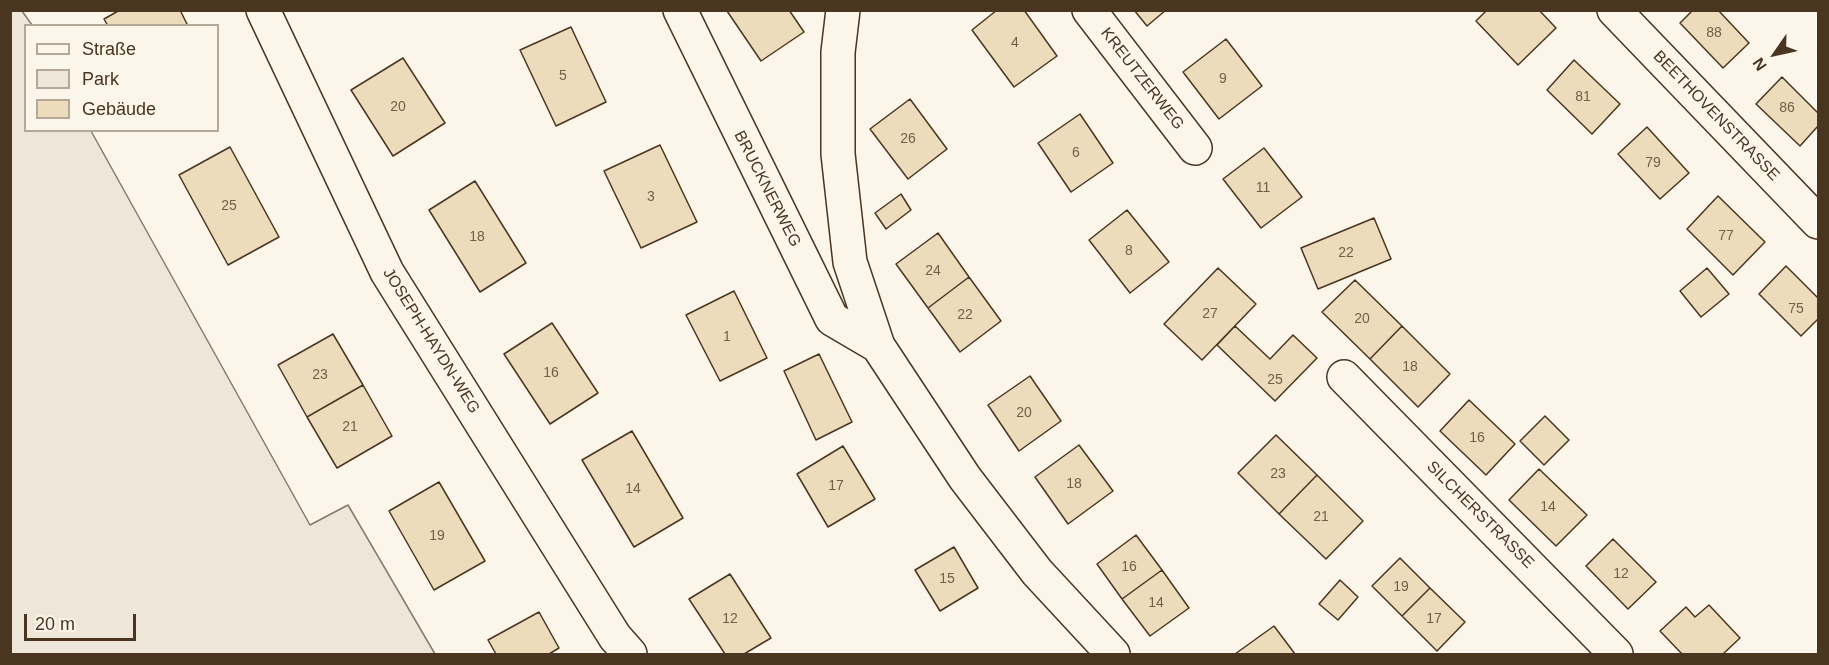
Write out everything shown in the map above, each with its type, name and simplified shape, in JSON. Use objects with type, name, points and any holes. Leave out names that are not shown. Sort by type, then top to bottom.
[{"type":"street","name":"JOSEPH-HAYDN-WEG","points":[[263,10],[387,272],[615,637],[630,654]]},
{"type":"street","name":"BRUCKNERWEG","points":[[680,10],[832,319],[878,346]]},
{"type":"street","points":[[843,10],[838,52],[839,165],[850,262],[878,346],[965,478],[1037,572],[1113,654]]},
{"type":"street","name":"KREUTZERWEG","points":[[1089,10],[1195,148]]},
{"type":"street","name":"BEETHOVENSTRASSE","points":[[1614,10],[1818,222]]},
{"type":"street","name":"SILCHERSTRASSE","points":[[1344,377],[1616,654]]},
{"type":"green space","points":[[10,11],[22,11],[31,24],[24,24],[24,132],[92,132],[310,525],[348,505],[435,654],[11,654]]},
{"type":"building","points":[[120,10],[180,10],[187,24],[107,24],[104,19]]},
{"type":"building","points":[[789,10],[804,32],[761,61],[727,11]]},
{"type":"building","points":[[997,10],[1024,10],[1057,56],[1014,87],[972,30]]},
{"type":"building","points":[[1134,10],[1166,10],[1147,26]]},
{"type":"building","points":[[1487,10],[1539,10],[1556,28],[1518,65],[1476,21]]},
{"type":"building","points":[[1693,10],[1718,10],[1749,43],[1723,68],[1680,23]]},
{"type":"building","points":[[571,27],[606,102],[556,126],[520,50]]},
{"type":"building","points":[[1226,39],[1262,86],[1219,119],[1183,72]]},
{"type":"building","points":[[403,58],[445,123],[393,156],[351,90]]},
{"type":"building","points":[[1574,60],[1620,104],[1592,134],[1547,90]]},
{"type":"building","points":[[1782,77],[1818,113],[1818,126],[1800,146],[1756,104]]},
{"type":"building","points":[[910,99],[947,149],[908,179],[870,129]]},
{"type":"building","points":[[1080,114],[1113,163],[1071,192],[1038,143]]},
{"type":"building","points":[[1647,127],[1689,173],[1660,199],[1618,154]]},
{"type":"building","points":[[660,145],[697,222],[641,248],[604,171]]},
{"type":"building","points":[[230,147],[279,237],[228,265],[179,175]]},
{"type":"building","points":[[1264,148],[1302,197],[1261,228],[1223,179]]},
{"type":"building","points":[[475,181],[526,263],[480,292],[429,210]]},
{"type":"building","points":[[901,194],[911,210],[886,229],[875,213]]},
{"type":"building","points":[[1718,196],[1765,242],[1733,275],[1687,229]]},
{"type":"building","points":[[1127,210],[1169,262],[1130,293],[1089,240]]},
{"type":"building","points":[[1374,218],[1391,259],[1318,289],[1301,248]]},
{"type":"building","points":[[938,233],[969,277],[928,308],[896,264]]},
{"type":"building","points":[[1786,266],[1818,298],[1818,319],[1801,336],[1759,294]]},
{"type":"building","points":[[1218,268],[1256,304],[1202,360],[1164,324]]},
{"type":"building","points":[[1707,268],[1729,294],[1701,317],[1680,291]]},
{"type":"building","points":[[969,277],[1001,321],[960,352],[928,308]]},
{"type":"building","points":[[1355,280],[1402,326],[1370,359],[1322,312]]},
{"type":"building","points":[[734,291],[767,358],[720,381],[686,315]]},
{"type":"building","points":[[552,323],[598,393],[550,424],[504,354]]},
{"type":"building","points":[[1235,326],[1270,359],[1293,335],[1317,358],[1275,401],[1217,345]]},
{"type":"building","points":[[1402,326],[1450,374],[1418,407],[1370,359]]},
{"type":"building","points":[[333,334],[363,385],[307,417],[278,365]]},
{"type":"building","points":[[819,354],[852,422],[816,440],[784,371]]},
{"type":"building","points":[[1030,376],[1061,421],[1019,451],[988,405]]},
{"type":"building","points":[[363,385],[392,436],[337,468],[307,417]]},
{"type":"building","points":[[1469,400],[1515,444],[1486,475],[1440,431]]},
{"type":"building","points":[[1545,416],[1569,440],[1544,465],[1520,441]]},
{"type":"building","points":[[632,431],[683,518],[634,547],[582,460]]},
{"type":"building","points":[[1276,435],[1317,475],[1279,514],[1238,473]]},
{"type":"building","points":[[1079,445],[1113,491],[1068,524],[1035,477]]},
{"type":"building","points":[[843,446],[875,499],[828,527],[797,474]]},
{"type":"building","points":[[1539,469],[1587,515],[1556,546],[1509,500]]},
{"type":"building","points":[[1317,475],[1363,521],[1326,559],[1279,514]]},
{"type":"building","points":[[439,482],[485,561],[434,590],[389,511]]},
{"type":"building","points":[[1136,535],[1162,570],[1122,599],[1097,564]]},
{"type":"building","points":[[1613,539],[1656,582],[1628,609],[1586,566]]},
{"type":"building","points":[[954,547],[978,588],[940,611],[915,570]]},
{"type":"building","points":[[1400,558],[1430,588],[1402,616],[1372,586]]},
{"type":"building","points":[[1162,570],[1189,608],[1150,636],[1122,599]]},
{"type":"building","points":[[730,574],[771,638],[744,654],[725,654],[689,599]]},
{"type":"building","points":[[1340,580],[1358,597],[1338,620],[1319,604]]},
{"type":"building","points":[[1430,588],[1465,622],[1437,651],[1402,616]]},
{"type":"building","points":[[1709,605],[1740,638],[1723,654],[1682,654],[1660,631],[1686,607],[1695,617]]},
{"type":"building","points":[[539,612],[559,648],[549,654],[496,654],[488,640]]},
{"type":"building","points":[[1274,626],[1295,654],[1235,654]]}]
